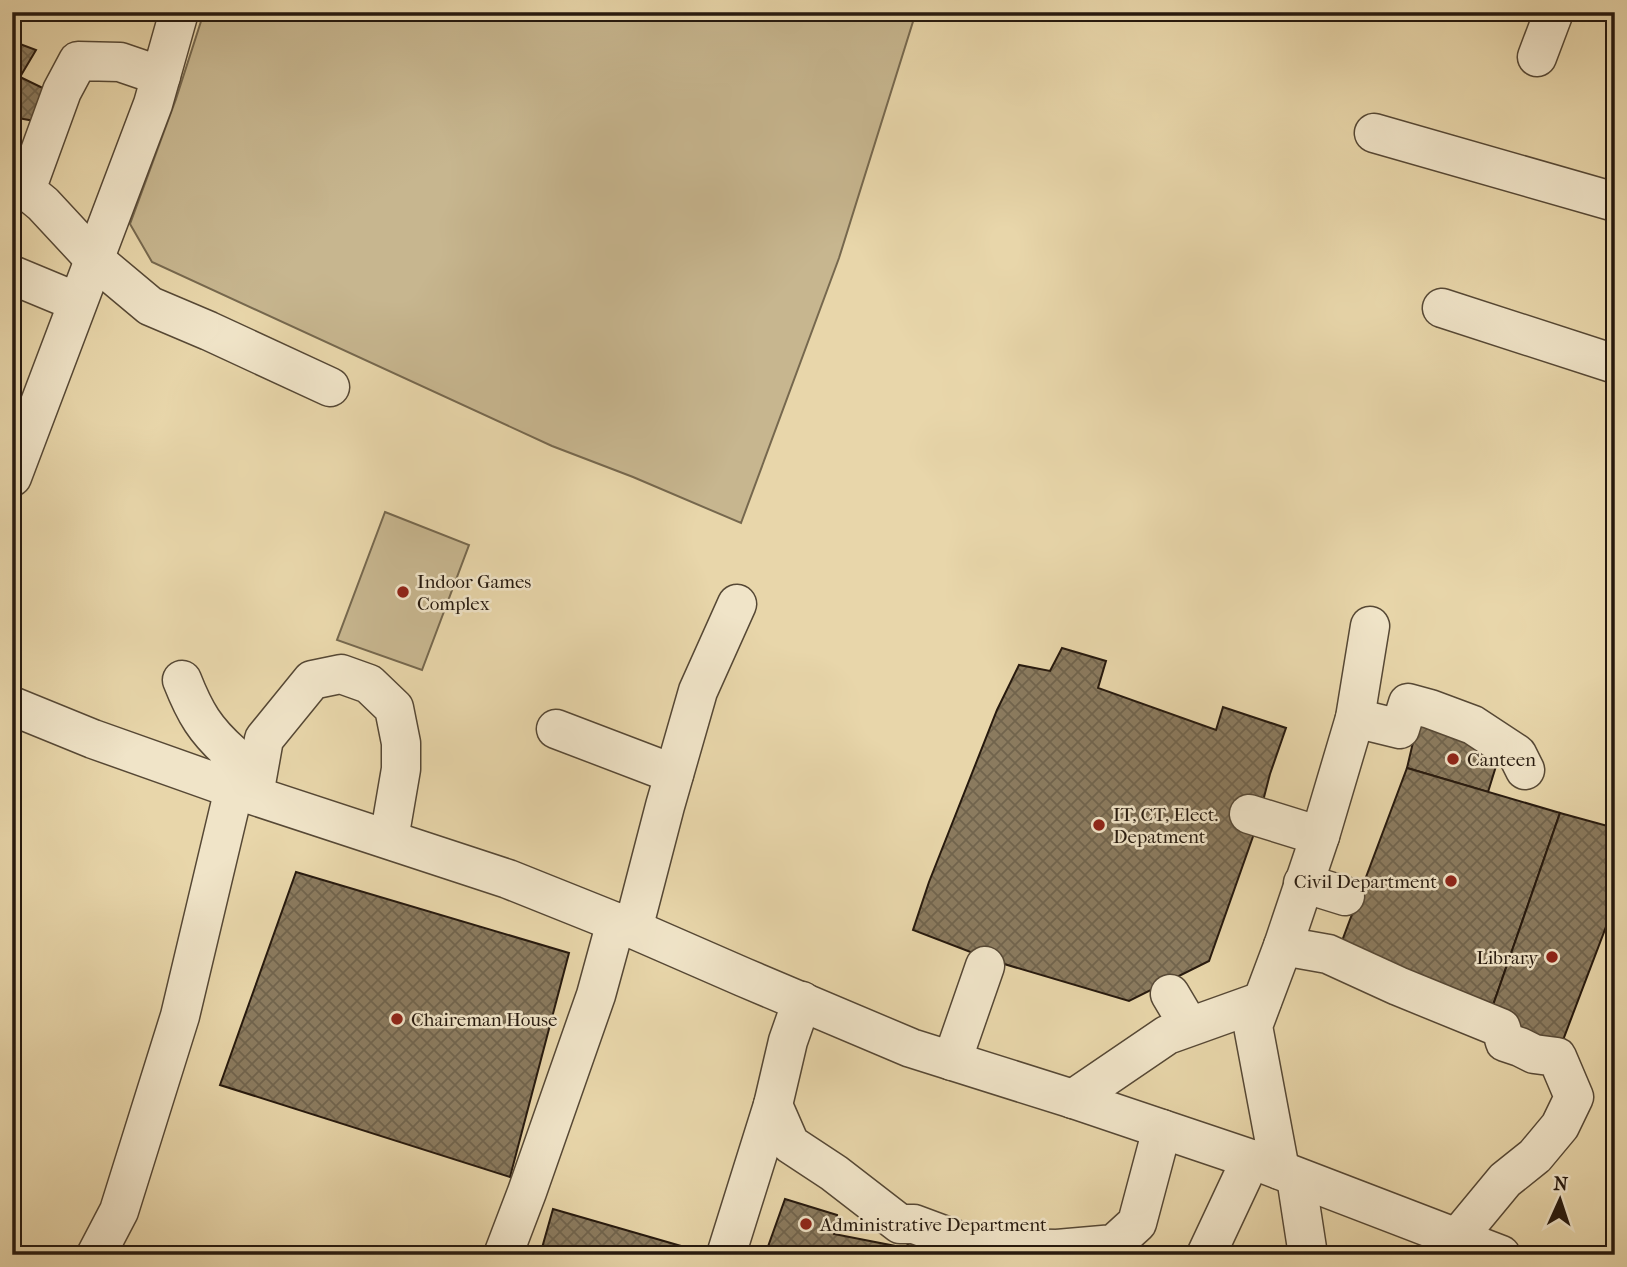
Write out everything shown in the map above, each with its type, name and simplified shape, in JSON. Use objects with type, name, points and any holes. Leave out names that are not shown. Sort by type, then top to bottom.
[{"type":"street","points":[[12,477],[153,104],[179,12]]},
{"type":"street","points":[[1537,57],[1554,12]]},
{"type":"street","points":[[161,76],[120,62],[78,61],[62,91],[26,190],[43,204],[95,260],[150,306],[330,387]]},
{"type":"street","points":[[1374,133],[1615,202]]},
{"type":"street","points":[[12,275],[77,302]]},
{"type":"street","points":[[1442,308],[1615,364]]},
{"type":"street","points":[[503,1255],[596,995],[624,925],[674,774],[698,691],[737,604]]},
{"type":"street","points":[[1308,1255],[1276,1169],[1252,1026],[1283,946],[1320,836],[1355,718],[1370,626]]},
{"type":"street","points":[[96,1255],[118,1211],[180,1016],[237,790],[264,739],[312,680],[341,674],[369,684],[394,708],[401,743],[401,769],[389,839]]},
{"type":"street","points":[[182,680],[194,710],[212,737],[232,754],[237,790]]},
{"type":"street","points":[[1355,718],[1400,729],[1408,703],[1430,709],[1473,725],[1517,754],[1525,770]]},
{"type":"street","points":[[12,706],[93,739],[237,790],[508,879],[624,925],[911,1048],[1073,1098],[1162,1129],[1276,1169],[1459,1246],[1501,1255]]},
{"type":"street","points":[[556,729],[674,774]]},
{"type":"street","points":[[1249,814],[1320,836]]},
{"type":"street","points":[[1303,883],[1345,896]]},
{"type":"street","points":[[1283,946],[1328,954],[1501,1028],[1505,1041],[1534,1054],[1557,1057],[1574,1097],[1560,1125],[1535,1156],[1505,1180],[1459,1246]]},
{"type":"street","points":[[952,1061],[985,966]]},
{"type":"street","points":[[726,1255],[802,1001]]},
{"type":"street","points":[[1073,1098],[1167,1035],[1180,1010],[1262,1001]]},
{"type":"street","points":[[773,1105],[790,1144],[834,1173],[900,1224],[914,1224],[957,1240],[961,1247],[1057,1249],[1114,1244],[1137,1223],[1162,1129]]},
{"type":"street","points":[[1206,1255],[1276,1169]]},
{"type":"shaded area","points":[[204,12],[916,12],[839,258],[741,523],[552,446],[152,262],[130,224],[176,99]]},
{"type":"shaded area","name":"Indoor Games Complex","points":[[385,512],[469,545],[422,670],[337,640]]},
{"type":"building","points":[[12,41],[36,50],[20,77],[47,90],[35,121],[12,117]]},
{"type":"building","name":"IT, CT, Elect. Depatment","points":[[1062,648],[1106,661],[1098,688],[1216,730],[1223,707],[1286,728],[1270,774],[1256,828],[1209,961],[1129,1001],[994,961],[913,930],[929,882],[997,710],[1019,665],[1050,671]]},
{"type":"building","name":"Canteen","points":[[1418,721],[1501,750],[1488,792],[1407,768]]},
{"type":"building","name":"Civil Department","points":[[1407,768],[1560,813],[1491,1011],[1339,949]]},
{"type":"building","name":"Library","points":[[1560,813],[1615,828],[1615,903],[1560,1048],[1491,1011]]},
{"type":"building","name":"Chaireman House","points":[[296,872],[569,953],[510,1177],[220,1085]]},
{"type":"building","name":"Administrative Department","points":[[785,1199],[837,1215],[834,1234],[906,1248],[913,1233],[945,1255],[765,1255]]},
{"type":"building","points":[[553,1209],[695,1250],[694,1255],[540,1255]]},
{"type":"place","name":"Indoor Games Complex","points":[[403,592]]},
{"type":"place","name":"Canteen","points":[[1453,759]]},
{"type":"place","name":"IT, CT, Elect. Depatment","points":[[1099,825]]},
{"type":"place","name":"Civil Department","points":[[1451,881]]},
{"type":"place","name":"Library","points":[[1552,957]]},
{"type":"place","name":"Chaireman House","points":[[397,1019]]},
{"type":"place","name":"Administrative Department","points":[[806,1224]]}]
